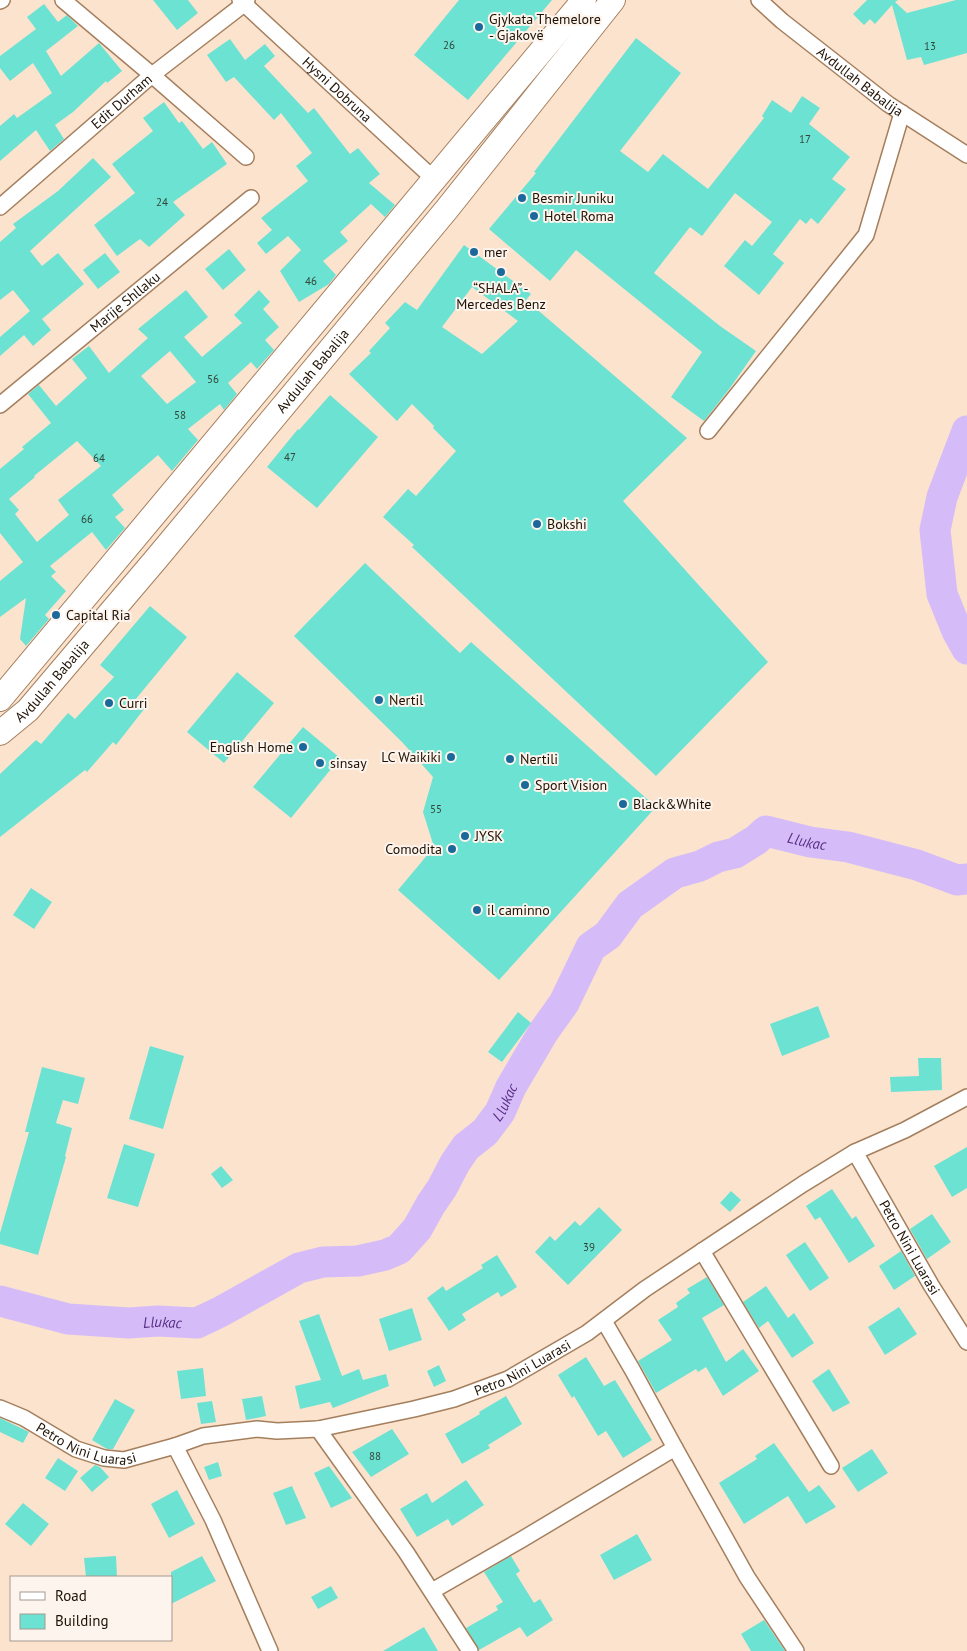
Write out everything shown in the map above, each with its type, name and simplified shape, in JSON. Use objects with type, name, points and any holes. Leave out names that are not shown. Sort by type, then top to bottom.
[{"type":"main road","name":"Avdullah Babalija","points":[[1,696],[584,0]]},
{"type":"main road","name":"Avdullah Babalija","points":[[0,733],[28,710],[174,537],[447,209],[613,0]]},
{"type":"street","points":[[63,0],[246,156]]},
{"type":"street","name":"Avdullah Babalija","points":[[759,0],[782,21],[888,104],[967,155]]},
{"type":"street","name":"Edit Durham","points":[[0,207],[152,75],[244,1]]},
{"type":"street","name":"Hysni Dobruna","points":[[244,1],[435,180]]},
{"type":"street","points":[[708,431],[866,235],[902,113]]},
{"type":"street","name":"Marije Shllaku","points":[[0,405],[251,198]]},
{"type":"street","name":"Petro Nini Luarasi","points":[[0,1408],[24,1418],[76,1449],[104,1458],[124,1460],[203,1436],[256,1429],[285,1431],[318,1429],[454,1399],[508,1379],[587,1333],[645,1289],[803,1184],[855,1152],[905,1130],[967,1097]]},
{"type":"street","name":"Petro Nini Luarasi","points":[[855,1152],[967,1342]]},
{"type":"street","points":[[702,1251],[831,1466]]},
{"type":"street","points":[[604,1321],[747,1577],[796,1651]]},
{"type":"street","points":[[318,1429],[401,1545],[470,1651]]},
{"type":"street","points":[[175,1446],[213,1520],[270,1651]]},
{"type":"street","points":[[432,1591],[674,1448]]},
{"type":"building","points":[[153,0],[188,0],[198,13],[177,30]]},
{"type":"building","points":[[459,0],[552,0],[468,100],[414,55]]},
{"type":"building","points":[[867,0],[898,0],[895,2],[907,13],[956,0],[967,0],[967,53],[924,65],[921,57],[907,60],[892,5],[875,24],[870,19],[864,25],[853,14]]},
{"type":"building","points":[[44,4],[58,22],[67,15],[78,26],[46,51],[61,76],[99,43],[122,71],[107,83],[106,81],[73,112],[55,125],[64,139],[50,151],[36,130],[0,161],[0,126],[14,114],[17,118],[52,93],[33,63],[10,81],[0,68],[0,56],[36,29],[27,17]]},
{"type":"building","points":[[636,38],[681,73],[620,151],[648,172],[663,154],[708,189],[764,118],[762,116],[772,100],[791,113],[802,96],[820,108],[809,124],[850,157],[832,179],[846,189],[818,224],[811,218],[806,224],[800,219],[773,254],[784,263],[759,295],[724,266],[745,240],[752,246],[772,222],[735,193],[702,236],[690,227],[654,273],[720,326],[756,351],[704,421],[671,397],[702,352],[576,250],[550,281],[489,229],[536,173],[534,172]]},
{"type":"building","points":[[230,39],[245,60],[265,44],[275,56],[264,66],[308,113],[314,108],[350,154],[358,148],[380,174],[369,183],[395,205],[385,217],[371,204],[340,232],[348,241],[323,261],[336,275],[329,284],[299,302],[280,271],[301,250],[288,236],[266,254],[257,243],[272,230],[261,218],[308,181],[296,166],[312,153],[281,113],[274,120],[234,77],[226,82],[207,55]]},
{"type":"building","points":[[164,102],[179,123],[182,121],[203,149],[212,142],[227,164],[173,202],[185,215],[149,247],[140,239],[117,256],[94,225],[135,193],[112,164],[153,131],[143,118]]},
{"type":"building","points":[[93,158],[111,177],[30,251],[42,266],[58,253],[84,284],[42,319],[51,330],[33,346],[24,335],[0,356],[0,337],[30,311],[13,290],[0,300],[0,242],[16,228],[13,224],[58,191]]},
{"type":"building","name":"Bokshi","points":[[464,245],[531,294],[526,300],[687,438],[623,501],[768,662],[656,776],[412,547],[414,545],[383,517],[408,489],[416,496],[456,451],[412,404],[397,421],[349,374],[371,353],[369,351],[390,328],[385,323],[405,302],[417,310]],"holes":[[[472,287],[518,321],[482,354],[442,327]]]},
{"type":"building","points":[[229,249],[246,270],[223,290],[205,269]]},
{"type":"building","points":[[105,253],[120,272],[98,289],[83,270]]},
{"type":"building","points":[[186,290],[208,317],[184,337],[202,357],[242,323],[234,315],[259,290],[270,302],[263,309],[279,327],[265,340],[274,350],[257,369],[251,362],[228,383],[237,394],[224,410],[220,404],[188,429],[198,440],[172,471],[158,455],[112,495],[124,510],[115,517],[125,528],[106,550],[92,532],[50,566],[56,572],[51,576],[66,591],[45,615],[49,619],[26,646],[20,639],[26,598],[0,617],[0,581],[23,562],[0,533],[0,469],[24,449],[22,447],[51,423],[28,394],[39,385],[56,406],[87,378],[72,359],[89,346],[109,373],[148,338],[138,329]],"holes":[[[170,351],[196,382],[167,404],[141,376]],[[77,441],[101,466],[58,500],[69,515],[37,542],[15,514],[19,510],[9,499]]]},
{"type":"building","points":[[330,395],[378,437],[317,508],[267,467],[298,429]]},
{"type":"building","name":"Nertili","points":[[365,563],[460,653],[471,642],[656,807],[499,980],[398,890],[434,847],[423,812],[433,777],[402,742],[294,636]]},
{"type":"building","points":[[150,606],[187,637],[135,700],[145,708],[116,745],[113,742],[87,772],[85,770],[0,837],[0,774],[36,740],[41,744],[68,713],[75,719],[114,677],[100,665]]},
{"type":"building","points":[[237,672],[274,703],[224,763],[187,732]]},
{"type":"building","points":[[303,727],[340,758],[291,818],[253,787]]},
{"type":"building","points":[[31,888],[52,902],[34,929],[13,915]]},
{"type":"building","points":[[818,1006],[830,1037],[782,1056],[770,1024]]},
{"type":"building","points":[[518,1012],[531,1023],[502,1062],[488,1052]]},
{"type":"building","points":[[150,1046],[184,1056],[163,1129],[129,1119]]},
{"type":"building","points":[[918,1058],[941,1058],[942,1090],[891,1092],[890,1077],[919,1076]]},
{"type":"building","points":[[42,1067],[85,1078],[78,1104],[63,1100],[56,1123],[72,1128],[66,1157],[38,1255],[0,1244],[0,1233],[29,1132],[25,1132]]},
{"type":"building","points":[[124,1144],[155,1154],[138,1207],[107,1198]]},
{"type":"building","points":[[967,1147],[967,1188],[952,1197],[934,1166]]},
{"type":"building","points":[[221,1166],[233,1180],[222,1188],[211,1174]]},
{"type":"building","points":[[832,1189],[852,1219],[856,1216],[875,1246],[849,1263],[820,1217],[815,1220],[806,1206]]},
{"type":"building","points":[[731,1191],[741,1200],[730,1212],[720,1203]]},
{"type":"building","points":[[599,1207],[622,1230],[568,1285],[535,1252],[550,1236],[555,1241],[575,1221],[580,1226]]},
{"type":"building","points":[[932,1214],[951,1242],[927,1259],[910,1229]]},
{"type":"building","points":[[805,1242],[829,1278],[810,1291],[786,1255]]},
{"type":"building","points":[[901,1251],[915,1276],[894,1290],[879,1266]]},
{"type":"building","points":[[497,1255],[517,1287],[501,1297],[498,1292],[462,1314],[466,1320],[449,1331],[427,1298],[443,1286],[446,1291],[483,1268],[481,1265]]},
{"type":"building","points":[[707,1277],[724,1305],[702,1318],[726,1362],[743,1349],[759,1371],[723,1396],[706,1367],[698,1372],[696,1369],[656,1393],[638,1361],[672,1340],[658,1320],[678,1307],[676,1303],[690,1293],[687,1289]]},
{"type":"building","points":[[766,1286],[788,1318],[794,1313],[814,1343],[792,1358],[768,1321],[759,1328],[743,1302]]},
{"type":"building","points":[[899,1307],[917,1334],[885,1355],[868,1327]]},
{"type":"building","points":[[412,1308],[422,1340],[389,1351],[379,1319]]},
{"type":"building","points":[[319,1314],[342,1376],[359,1369],[363,1380],[386,1374],[389,1386],[333,1408],[330,1402],[300,1409],[295,1386],[321,1380],[299,1321]]},
{"type":"building","points":[[586,1357],[604,1386],[615,1380],[652,1440],[623,1458],[606,1431],[598,1436],[574,1396],[572,1398],[558,1375]]},
{"type":"building","points":[[439,1365],[446,1381],[434,1387],[427,1371]]},
{"type":"building","points":[[203,1368],[206,1396],[181,1399],[177,1371]]},
{"type":"building","points":[[829,1369],[850,1403],[833,1412],[812,1381]]},
{"type":"building","points":[[262,1396],[266,1416],[246,1420],[242,1399]]},
{"type":"building","points":[[506,1396],[522,1424],[488,1445],[490,1448],[462,1464],[445,1434],[480,1414],[479,1412]]},
{"type":"building","points":[[115,1399],[135,1410],[113,1449],[107,1449],[92,1440]]},
{"type":"building","points":[[212,1401],[216,1422],[201,1424],[197,1403]]},
{"type":"building","points":[[0,1418],[29,1432],[23,1443],[0,1432]]},
{"type":"building","points":[[392,1429],[409,1454],[371,1477],[352,1452]]},
{"type":"building","points":[[774,1443],[809,1492],[819,1485],[836,1507],[806,1524],[788,1496],[744,1524],[719,1483],[757,1459],[755,1456]]},
{"type":"building","points":[[872,1449],[888,1473],[858,1492],[842,1468]]},
{"type":"building","points":[[58,1458],[78,1471],[65,1491],[45,1478]]},
{"type":"building","points":[[218,1462],[222,1476],[209,1480],[204,1467]]},
{"type":"building","points":[[95,1465],[100,1467],[109,1477],[92,1492],[80,1478]]},
{"type":"building","points":[[329,1466],[352,1498],[331,1508],[314,1473]]},
{"type":"building","points":[[466,1480],[484,1505],[452,1526],[448,1519],[417,1537],[400,1509],[427,1493],[432,1503]]},
{"type":"building","points":[[292,1486],[306,1518],[286,1525],[273,1493]]},
{"type":"building","points":[[177,1490],[195,1524],[169,1538],[151,1504]]},
{"type":"building","points":[[23,1503],[49,1524],[31,1546],[5,1524]]},
{"type":"building","points":[[637,1534],[652,1560],[614,1580],[600,1555]]},
{"type":"building","points":[[116,1556],[117,1576],[86,1576],[84,1558]]},
{"type":"building","points":[[202,1556],[216,1581],[172,1603],[171,1572]]},
{"type":"building","points":[[511,1556],[520,1571],[516,1574],[534,1603],[540,1599],[553,1620],[527,1637],[520,1627],[479,1650],[466,1628],[498,1610],[496,1606],[503,1602],[484,1572]]},
{"type":"building","points":[[331,1586],[338,1598],[318,1609],[311,1597]]},
{"type":"building","points":[[764,1620],[785,1651],[751,1651],[741,1634]]},
{"type":"building","points":[[424,1627],[438,1651],[383,1651]]},
{"type":"waterway","name":"Llukac","points":[[967,431],[942,497],[935,530],[942,594],[957,631],[967,649]]},
{"type":"waterway","name":"Llukac","points":[[0,1301],[68,1319],[129,1323],[158,1321],[197,1323],[299,1268],[323,1262],[358,1261],[385,1255],[399,1249],[417,1229],[466,1147],[485,1132],[500,1112],[511,1087],[544,1031],[564,1003],[591,947],[608,935],[630,905],[675,873],[700,866],[718,857],[735,853],[756,840],[766,831],[810,842],[848,847],[917,865],[957,880],[967,879]]},
{"type":"place","name":"Gjykata Themelore - Gjakovë","points":[[479,27]]},
{"type":"place","name":"Besmir Juniku","points":[[522,198]]},
{"type":"place","name":"Hotel Roma","points":[[534,216]]},
{"type":"place","name":"mer","points":[[474,252]]},
{"type":"place","name":"“SHALA” - Mercedes Benz","points":[[501,272]]},
{"type":"place","name":"Bokshi","points":[[537,524]]},
{"type":"place","name":"Capital Ria","points":[[56,615]]},
{"type":"place","name":"Nertil","points":[[379,700]]},
{"type":"place","name":"Curri","points":[[109,703]]},
{"type":"place","name":"English Home","points":[[303,747]]},
{"type":"place","name":"LC Waikiki","points":[[451,757]]},
{"type":"place","name":"Nertili","points":[[510,759]]},
{"type":"place","name":"sinsay","points":[[320,763]]},
{"type":"place","name":"Sport Vision","points":[[525,785]]},
{"type":"place","name":"Black&White","points":[[623,804]]},
{"type":"place","name":"JYSK","points":[[465,836]]},
{"type":"place","name":"Comodita","points":[[452,849]]},
{"type":"place","name":"il caminno","points":[[477,910]]}]
